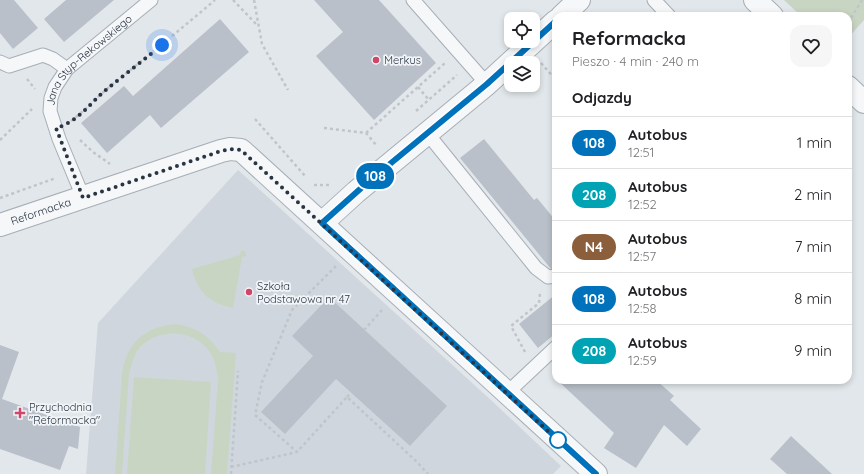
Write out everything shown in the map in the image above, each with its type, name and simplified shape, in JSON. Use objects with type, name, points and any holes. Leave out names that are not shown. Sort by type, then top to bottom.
[{"type":"street","points":[[566,12],[579,0]]},
{"type":"street","points":[[755,0],[768,12]]},
{"type":"street","points":[[322,223],[356,192],[487,84],[552,25]]},
{"type":"street","points":[[852,91],[864,102]]},
{"type":"street","name":"Reformacka","points":[[0,225],[230,149],[241,150],[596,474]]},
{"type":"lane","name":"Jana Styp-Rekowskiego","points":[[83,198],[61,126],[50,111],[51,98],[55,87],[67,69],[151,0]]},
{"type":"lane","points":[[412,0],[487,84]]},
{"type":"lane","points":[[654,0],[665,12]]},
{"type":"lane","points":[[0,62],[9,66],[43,55],[53,59],[67,69]]},
{"type":"lane","points":[[427,133],[536,268],[550,274]]},
{"type":"lane","points":[[507,393],[552,351]]},
{"type":"path","points":[[112,165],[93,152],[61,126],[85,111],[106,90],[215,0]]},
{"type":"path","points":[[233,0],[258,26]]},
{"type":"path","points":[[254,0],[262,44],[288,90]]},
{"type":"path","points":[[852,16],[862,0]]},
{"type":"path","points":[[366,133],[451,58]]},
{"type":"path","points":[[540,63],[552,76]]},
{"type":"path","points":[[411,115],[459,74],[472,67]]},
{"type":"path","points":[[0,140],[55,87]]},
{"type":"path","points":[[418,87],[429,100]]},
{"type":"path","points":[[255,119],[314,185],[332,185]]},
{"type":"path","points":[[324,128],[366,133],[377,146]]},
{"type":"path","points":[[371,151],[382,141]]},
{"type":"path","points":[[297,452],[255,415],[256,409],[262,382],[292,310],[337,266]]},
{"type":"path","points":[[524,351],[511,326],[539,303],[550,274]]},
{"type":"path","points":[[364,330],[384,307]]},
{"type":"path","points":[[231,474],[238,371]]},
{"type":"path","points":[[231,467],[297,452],[352,393]]},
{"type":"path","points":[[347,397],[428,474]]},
{"type":"shaded area","name":"Szkoła Podstawowa nr 47","points":[[238,170],[492,401],[561,466],[553,474],[86,474],[98,323]]},
{"type":"green space","points":[[784,0],[864,0],[864,20],[852,34],[852,12],[797,12]]},
{"type":"green space","points":[[242,250],[246,252],[246,256],[242,257],[233,308],[211,300],[201,291],[192,269],[240,255]]},
{"type":"green space","points":[[176,324],[196,330],[206,336],[220,352],[236,353],[227,474],[211,474],[218,380],[217,371],[212,356],[197,340],[187,336],[165,334],[154,337],[145,343],[134,356],[129,374],[122,474],[115,474],[122,374],[128,353],[139,338],[146,333],[165,326]]},
{"type":"green space","points":[[134,377],[211,382],[205,474],[127,474]]},
{"type":"building","points":[[0,0],[14,0],[38,28],[13,49],[0,33]]},
{"type":"building","points":[[66,0],[114,0],[64,42],[44,19]]},
{"type":"building","name":"Merkus","points":[[314,0],[379,0],[436,63],[374,120],[316,56],[343,32]]},
{"type":"building","points":[[220,19],[249,52],[161,128],[150,115],[107,153],[81,123],[124,86],[133,96]]},
{"type":"building","points":[[484,139],[534,200],[537,198],[552,216],[552,269],[551,269],[460,158]]},
{"type":"building","points":[[329,297],[447,406],[410,446],[336,379],[285,434],[261,412],[313,356],[292,336]]},
{"type":"building","points":[[552,297],[552,336],[538,348],[519,324]]},
{"type":"building","name":"Przychodnia \"Reformacka\"","points":[[0,345],[19,352],[2,399],[80,427],[78,449],[69,446],[60,470],[0,449]]},
{"type":"building","points":[[561,384],[660,384],[674,396],[670,400],[701,429],[687,446],[664,425],[636,468],[604,448],[614,433]]},
{"type":"building","points":[[791,436],[832,474],[787,474],[770,459]]},
{"type":"bus line","name":"108","points":[[552,25],[487,84],[356,192],[322,223],[596,474]]},
{"type":"place","name":"Merkus","points":[[376,60]]},
{"type":"place","name":"Szkoła Podstawowa nr 47","points":[[249,292]]},
{"type":"place","name":"Przychodnia \"Reformacka\"","points":[[20,413]]},
{"type":"route","points":[[162,45],[106,90],[85,111],[66,125],[56,128],[83,198],[221,151],[230,149],[241,150],[562,444],[558,440]]}]
